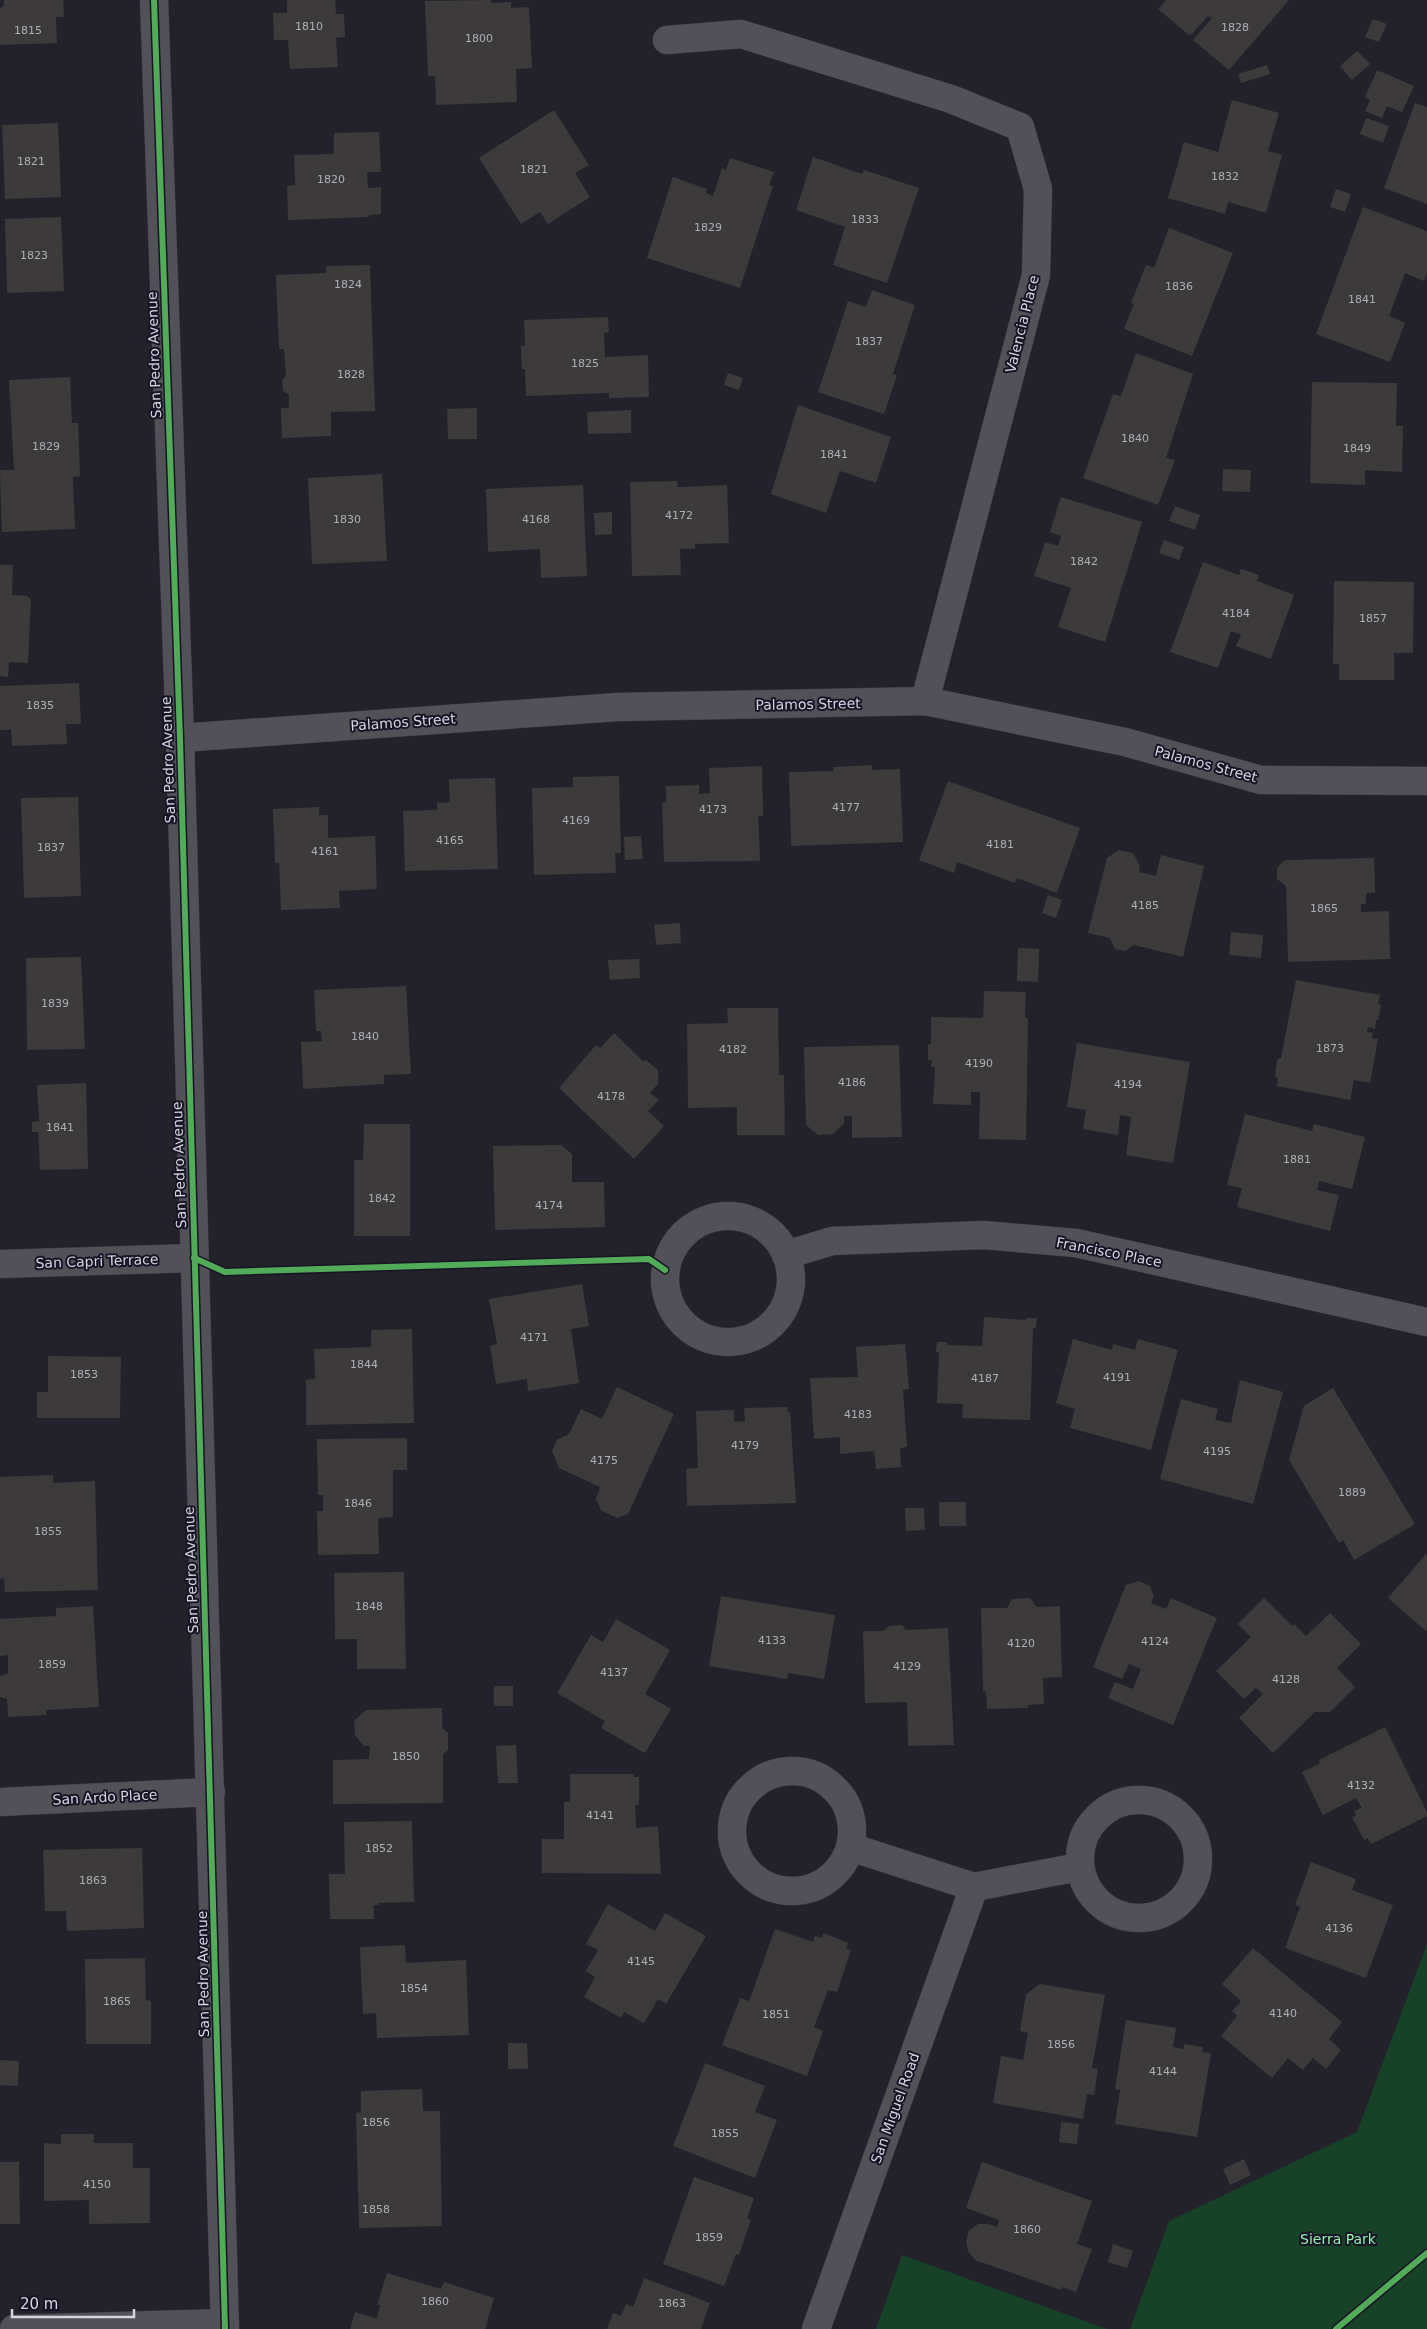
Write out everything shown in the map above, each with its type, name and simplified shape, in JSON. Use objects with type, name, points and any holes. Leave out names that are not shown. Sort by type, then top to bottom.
[{"type":"street","name":"San Pedro Avenue","points":[[154,0],[180,738],[225,2326]]},
{"type":"street","name":"Valencia Place","points":[[667,40],[741,34],[950,99],[1020,127],[1038,190],[1036,275],[925,701]]},
{"type":"street","name":"Palamos Street","points":[[180,738],[618,707],[925,701],[1125,742],[1261,780],[1427,781]]},
{"type":"street","points":[[726,1217],[740,1217],[759,1224],[775,1237],[786,1254],[790,1275],[788,1296],[780,1315],[765,1330],[746,1340],[725,1342],[705,1338],[686,1327],[673,1311],[666,1291],[665,1270],[675,1245],[683,1234],[700,1222],[726,1217]]},
{"type":"street","name":"Francisco Place","points":[[786,1254],[832,1241],[983,1235],[1076,1244],[1427,1322]]},
{"type":"street","name":"San Capri Terrace","points":[[0,1264],[194,1258]]},
{"type":"street","points":[[784,1771],[804,1771],[822,1778],[838,1791],[848,1808],[852,1827],[850,1847],[842,1865],[828,1880],[810,1889],[789,1892],[770,1888],[753,1877],[739,1862],[732,1843],[732,1822],[738,1803],[750,1787],[766,1776],[784,1771]]},
{"type":"street","name":"San Ardo Place","points":[[0,1802],[211,1792]]},
{"type":"street","points":[[1137,1799],[1157,1802],[1174,1811],[1188,1826],[1196,1844],[1198,1864],[1194,1882],[1183,1899],[1168,1912],[1150,1918],[1131,1919],[1112,1913],[1096,1902],[1085,1886],[1079,1867],[1080,1847],[1087,1829],[1100,1814],[1117,1804],[1137,1799]]},
{"type":"street","points":[[850,1847],[974,1887],[1079,1867]]},
{"type":"street","name":"San Miguel Road","points":[[816,2329],[974,1887]]},
{"type":"street","points":[[14,2329],[225,2326]]},
{"type":"green space","name":"Sierra Park","points":[[1427,1944],[1427,2329],[1130,2329],[1169,2221],[1357,2132]]},
{"type":"green space","points":[[902,2255],[1107,2329],[876,2329]]},
{"type":"building","points":[[4,0],[63,0],[64,17],[56,17],[57,43],[0,45],[0,8],[4,6]]},
{"type":"building","points":[[287,0],[335,0],[336,14],[344,14],[345,37],[336,38],[338,67],[290,69],[288,40],[274,40],[273,13],[287,13]]},
{"type":"building","points":[[491,0],[491,3],[511,2],[511,8],[529,7],[532,68],[516,69],[517,102],[436,105],[435,76],[428,76],[425,1]]},
{"type":"building","points":[[1166,0],[1289,0],[1229,70],[1193,40],[1212,18],[1208,16],[1190,36],[1158,9]]},
{"type":"building","points":[[1373,19],[1387,24],[1379,42],[1365,37]]},
{"type":"building","points":[[1357,51],[1370,64],[1352,80],[1340,66]]},
{"type":"building","points":[[1267,65],[1270,74],[1241,83],[1238,74]]},
{"type":"building","points":[[1377,70],[1414,86],[1402,112],[1387,106],[1382,118],[1365,111],[1370,100],[1365,97]]},
{"type":"building","points":[[1232,100],[1279,113],[1268,151],[1282,155],[1266,213],[1228,202],[1225,214],[1168,198],[1184,142],[1218,152]]},
{"type":"building","points":[[1415,103],[1427,107],[1427,204],[1384,188]]},
{"type":"building","points":[[554,110],[589,165],[575,173],[590,197],[548,224],[540,212],[521,224],[479,158]]},
{"type":"building","points":[[1366,118],[1389,126],[1383,143],[1360,134]]},
{"type":"building","points":[[58,123],[61,197],[5,199],[2,125]]},
{"type":"building","points":[[379,132],[381,172],[367,172],[368,188],[381,187],[381,214],[369,215],[369,217],[288,220],[287,186],[295,185],[294,155],[334,154],[334,133]]},
{"type":"building","points":[[813,157],[862,174],[864,170],[919,188],[887,283],[833,265],[845,227],[796,210]]},
{"type":"building","points":[[730,158],[774,172],[769,185],[773,186],[740,288],[647,258],[673,177],[707,189],[706,193],[713,196],[722,168],[726,170]]},
{"type":"building","points":[[1336,189],[1351,194],[1345,212],[1330,207]]},
{"type":"building","points":[[1363,207],[1427,231],[1427,273],[1424,281],[1405,273],[1389,316],[1405,323],[1390,362],[1316,334]]},
{"type":"building","points":[[61,217],[64,291],[7,293],[5,219]]},
{"type":"building","points":[[1169,228],[1233,253],[1192,356],[1124,329],[1134,304],[1131,303],[1146,265],[1154,268]]},
{"type":"building","points":[[370,265],[375,411],[331,412],[331,436],[282,438],[281,408],[289,408],[289,394],[283,391],[282,380],[286,376],[284,349],[279,349],[276,275],[326,273],[326,266]]},
{"type":"building","points":[[872,290],[915,305],[893,374],[897,375],[884,414],[818,392],[848,301],[866,307]]},
{"type":"building","points":[[608,317],[609,332],[604,333],[605,357],[648,355],[649,397],[609,398],[609,393],[526,396],[525,369],[522,369],[521,346],[525,346],[524,320]]},
{"type":"building","points":[[1136,353],[1193,374],[1166,458],[1175,460],[1158,505],[1083,478],[1113,394],[1121,396]]},
{"type":"building","points":[[728,373],[743,378],[739,390],[724,385]]},
{"type":"building","points":[[70,377],[72,423],[78,423],[80,476],[73,477],[75,529],[2,532],[0,470],[14,470],[9,380]]},
{"type":"building","points":[[1312,382],[1397,383],[1396,426],[1403,426],[1402,472],[1365,470],[1365,485],[1310,483]]},
{"type":"building","points":[[798,405],[891,437],[876,483],[840,471],[826,513],[771,494]]},
{"type":"building","points":[[477,408],[477,439],[448,439],[447,409]]},
{"type":"building","points":[[631,410],[631,433],[588,434],[587,412]]},
{"type":"building","points":[[1223,469],[1251,470],[1250,492],[1222,491]]},
{"type":"building","points":[[382,474],[387,561],[312,564],[308,478]]},
{"type":"building","points":[[677,481],[678,487],[727,485],[729,543],[695,544],[695,549],[680,549],[681,575],[632,576],[630,482]]},
{"type":"building","points":[[583,485],[587,576],[541,578],[540,549],[488,552],[486,489]]},
{"type":"building","points":[[1061,497],[1142,522],[1105,642],[1058,627],[1071,588],[1034,576],[1045,542],[1058,546],[1061,536],[1050,532]]},
{"type":"building","points":[[1175,506],[1200,515],[1195,530],[1169,521]]},
{"type":"building","points":[[612,512],[612,534],[595,535],[594,513]]},
{"type":"building","points":[[1164,540],[1184,547],[1179,560],[1159,553]]},
{"type":"building","points":[[1203,562],[1239,575],[1241,569],[1259,575],[1257,581],[1294,595],[1271,659],[1236,646],[1241,635],[1231,631],[1218,668],[1170,652]]},
{"type":"building","points":[[0,565],[13,565],[12,595],[28,596],[28,598],[31,598],[28,663],[9,662],[8,677],[0,676]]},
{"type":"building","points":[[1334,581],[1414,582],[1413,653],[1394,653],[1394,680],[1339,680],[1339,664],[1333,664]]},
{"type":"building","points":[[79,683],[81,724],[66,724],[67,744],[12,746],[11,730],[0,730],[0,686]]},
{"type":"building","points":[[872,765],[872,770],[900,769],[903,842],[791,846],[789,772],[834,771],[833,767]]},
{"type":"building","points":[[762,766],[763,816],[758,816],[760,861],[664,862],[662,803],[666,802],[666,786],[699,785],[699,794],[710,793],[709,768]]},
{"type":"building","points":[[619,776],[621,853],[615,853],[616,873],[534,875],[532,788],[573,787],[573,777]]},
{"type":"building","points":[[495,778],[498,869],[405,871],[403,811],[437,810],[437,803],[450,802],[449,779]]},
{"type":"building","points":[[948,781],[1080,828],[1057,893],[1017,878],[1015,883],[957,862],[954,873],[919,860]]},
{"type":"building","points":[[78,797],[81,896],[24,898],[21,798]]},
{"type":"building","points":[[319,807],[319,815],[328,815],[328,838],[375,836],[377,889],[339,891],[340,908],[281,910],[279,863],[275,863],[273,809]]},
{"type":"building","points":[[641,836],[643,859],[625,860],[624,837]]},
{"type":"building","points":[[1119,850],[1133,853],[1140,866],[1139,872],[1156,876],[1161,855],[1204,866],[1183,957],[1134,945],[1125,951],[1115,949],[1110,938],[1088,933],[1107,858]]},
{"type":"building","points":[[1374,858],[1375,893],[1366,893],[1366,904],[1361,904],[1361,912],[1389,911],[1390,959],[1288,962],[1286,886],[1277,879],[1277,868],[1285,860]]},
{"type":"building","points":[[1048,895],[1062,900],[1056,918],[1042,913]]},
{"type":"building","points":[[680,923],[681,943],[656,945],[654,925]]},
{"type":"building","points":[[1231,932],[1263,935],[1261,958],[1229,955]]},
{"type":"building","points":[[1018,948],[1039,949],[1038,982],[1017,981]]},
{"type":"building","points":[[81,957],[85,1049],[27,1050],[26,958]]},
{"type":"building","points":[[639,959],[640,978],[610,980],[608,960]]},
{"type":"building","points":[[1296,980],[1380,995],[1378,1004],[1381,1005],[1375,1029],[1368,1027],[1367,1032],[1373,1033],[1372,1038],[1378,1039],[1370,1083],[1354,1080],[1350,1100],[1277,1086],[1278,1079],[1275,1075],[1277,1060],[1281,1058]]},
{"type":"building","points":[[406,986],[411,1074],[384,1075],[384,1084],[303,1089],[301,1042],[322,1041],[321,1031],[316,1031],[314,990]]},
{"type":"building","points":[[984,991],[1026,992],[1025,1018],[1028,1018],[1026,1140],[979,1139],[980,1092],[971,1092],[971,1105],[933,1104],[935,1067],[931,1067],[932,1060],[928,1060],[928,1045],[931,1044],[931,1017],[983,1018]]},
{"type":"building","points":[[727,1008],[778,1008],[779,1075],[784,1075],[785,1135],[737,1135],[737,1107],[688,1108],[687,1024],[728,1023]]},
{"type":"building","points":[[614,1033],[644,1062],[646,1060],[658,1070],[658,1084],[650,1093],[659,1100],[648,1111],[664,1126],[634,1159],[559,1088],[596,1045],[600,1048]]},
{"type":"building","points":[[1077,1043],[1190,1062],[1173,1163],[1126,1155],[1131,1117],[1120,1115],[1118,1135],[1083,1129],[1086,1110],[1067,1107]]},
{"type":"building","points":[[899,1045],[902,1137],[852,1138],[852,1116],[844,1116],[844,1123],[833,1134],[818,1135],[806,1125],[804,1047]]},
{"type":"building","points":[[86,1083],[88,1169],[40,1170],[38,1132],[32,1132],[32,1122],[39,1121],[37,1085]]},
{"type":"building","points":[[1245,1114],[1312,1131],[1314,1124],[1365,1137],[1352,1189],[1319,1181],[1317,1190],[1339,1195],[1330,1231],[1237,1207],[1242,1188],[1227,1185]]},
{"type":"building","points":[[364,1124],[410,1124],[410,1236],[354,1236],[354,1160],[363,1160]]},
{"type":"building","points":[[561,1145],[572,1154],[572,1182],[604,1182],[605,1227],[495,1230],[493,1146]]},
{"type":"building","points":[[582,1284],[589,1326],[571,1329],[579,1383],[528,1391],[527,1379],[496,1384],[490,1346],[497,1344],[489,1299]]},
{"type":"building","points":[[984,1317],[1026,1320],[1026,1318],[1037,1318],[1036,1328],[1033,1328],[1030,1420],[962,1418],[963,1404],[937,1403],[939,1352],[936,1352],[937,1342],[947,1342],[947,1345],[982,1346]]},
{"type":"building","points":[[412,1329],[414,1423],[306,1425],[306,1380],[315,1379],[314,1349],[371,1347],[371,1330]]},
{"type":"building","points":[[1073,1339],[1112,1350],[1113,1344],[1135,1350],[1138,1339],[1178,1350],[1151,1450],[1070,1428],[1075,1409],[1056,1403]]},
{"type":"building","points":[[905,1344],[909,1389],[903,1390],[907,1447],[900,1448],[901,1467],[876,1469],[874,1451],[840,1454],[840,1437],[814,1439],[810,1378],[858,1377],[856,1347]]},
{"type":"building","points":[[48,1356],[121,1357],[120,1418],[37,1418],[37,1392],[48,1392]]},
{"type":"building","points":[[1240,1380],[1283,1392],[1253,1504],[1160,1479],[1181,1399],[1218,1409],[1215,1420],[1231,1423]]},
{"type":"building","points":[[617,1387],[674,1414],[628,1514],[617,1518],[601,1510],[596,1499],[600,1487],[559,1468],[552,1451],[557,1440],[569,1434],[581,1409],[602,1419]]},
{"type":"building","points":[[1333,1388],[1415,1524],[1354,1560],[1343,1540],[1339,1543],[1289,1460],[1304,1406]]},
{"type":"building","points":[[787,1407],[788,1412],[790,1412],[796,1503],[687,1506],[686,1469],[698,1468],[696,1411],[734,1410],[734,1422],[745,1421],[744,1408]]},
{"type":"building","points":[[407,1438],[407,1470],[393,1470],[393,1517],[378,1518],[379,1554],[318,1555],[317,1511],[323,1511],[323,1495],[318,1495],[317,1439]]},
{"type":"building","points":[[53,1475],[53,1483],[95,1481],[98,1590],[5,1592],[4,1578],[0,1579],[0,1477]]},
{"type":"building","points":[[939,1502],[966,1502],[966,1526],[939,1526]]},
{"type":"building","points":[[905,1508],[924,1508],[925,1530],[906,1531]]},
{"type":"building","points":[[1427,1553],[1427,1632],[1388,1598]]},
{"type":"building","points":[[404,1572],[406,1669],[357,1669],[357,1639],[335,1639],[334,1573]]},
{"type":"building","points":[[1139,1581],[1150,1586],[1154,1596],[1151,1603],[1166,1609],[1171,1598],[1217,1618],[1173,1725],[1108,1698],[1115,1682],[1133,1689],[1141,1669],[1129,1664],[1122,1679],[1093,1667],[1126,1585]]},
{"type":"building","points":[[721,1596],[835,1615],[824,1679],[788,1673],[787,1679],[709,1666]]},
{"type":"building","points":[[1030,1598],[1037,1607],[1060,1606],[1062,1677],[1043,1678],[1044,1704],[1028,1705],[1028,1708],[987,1709],[986,1691],[983,1692],[981,1608],[1007,1608],[1012,1599]]},
{"type":"building","points":[[1264,1598],[1292,1626],[1294,1624],[1306,1636],[1330,1613],[1361,1644],[1337,1668],[1355,1687],[1330,1712],[1315,1712],[1273,1753],[1239,1718],[1263,1694],[1256,1688],[1244,1699],[1216,1671],[1251,1637],[1238,1624]]},
{"type":"building","points":[[93,1606],[99,1707],[46,1710],[46,1715],[8,1717],[7,1699],[0,1697],[0,1676],[8,1673],[8,1655],[0,1656],[0,1619],[56,1616],[56,1608]]},
{"type":"building","points":[[616,1619],[670,1650],[645,1694],[671,1709],[645,1753],[601,1728],[605,1721],[557,1693],[591,1635],[603,1642]]},
{"type":"building","points":[[902,1625],[906,1630],[948,1628],[954,1745],[908,1746],[907,1702],[865,1703],[863,1631],[883,1631],[889,1626]]},
{"type":"building","points":[[494,1686],[513,1686],[513,1706],[494,1706]]},
{"type":"building","points":[[442,1708],[442,1728],[448,1733],[448,1750],[443,1754],[443,1803],[333,1804],[333,1760],[369,1759],[370,1746],[364,1746],[355,1735],[354,1721],[366,1710]]},
{"type":"building","points":[[1385,1727],[1427,1812],[1427,1816],[1371,1844],[1368,1838],[1364,1840],[1352,1817],[1356,1816],[1354,1811],[1362,1808],[1356,1798],[1323,1815],[1302,1772],[1320,1763],[1319,1760]]},
{"type":"building","points":[[516,1745],[518,1783],[498,1783],[496,1746]]},
{"type":"building","points":[[570,1774],[634,1774],[634,1777],[639,1777],[639,1805],[635,1805],[636,1828],[658,1826],[661,1874],[542,1873],[542,1839],[564,1839],[564,1802],[570,1802]]},
{"type":"building","points":[[412,1821],[414,1902],[378,1903],[379,1905],[374,1905],[374,1919],[330,1919],[329,1874],[345,1874],[344,1822]]},
{"type":"building","points":[[142,1848],[144,1928],[67,1931],[66,1911],[45,1911],[43,1850]]},
{"type":"building","points":[[1311,1862],[1356,1879],[1352,1890],[1393,1905],[1366,1978],[1285,1948],[1300,1907],[1295,1905]]},
{"type":"building","points":[[608,1904],[655,1931],[665,1913],[706,1936],[666,2004],[658,1999],[644,2023],[624,2012],[621,2018],[584,1997],[595,1977],[586,1971],[598,1950],[586,1944]]},
{"type":"building","points":[[775,1929],[813,1942],[815,1936],[822,1938],[823,1933],[848,1943],[846,1949],[851,1950],[837,1992],[828,1990],[814,2027],[823,2031],[807,2076],[722,2045],[740,1998],[749,2001]]},
{"type":"building","points":[[405,1945],[406,1963],[466,1960],[469,2035],[377,2038],[376,2013],[363,2014],[360,1947]]},
{"type":"building","points":[[1253,1948],[1342,2022],[1329,2039],[1341,2050],[1326,2069],[1313,2058],[1303,2070],[1288,2058],[1272,2078],[1221,2036],[1237,2016],[1232,2011],[1241,2001],[1222,1984]]},
{"type":"building","points":[[145,1958],[146,2000],[151,2001],[151,2044],[86,2044],[85,1959]]},
{"type":"building","points":[[1040,1984],[1105,1995],[1092,2068],[1098,2069],[1094,2095],[1087,2094],[1083,2119],[993,2103],[1001,2056],[1023,2060],[1028,2033],[1020,2031],[1026,1994]]},
{"type":"building","points":[[1126,2020],[1176,2028],[1173,2047],[1184,2049],[1184,2044],[1203,2047],[1202,2052],[1211,2053],[1197,2137],[1115,2124],[1120,2090],[1115,2089]]},
{"type":"building","points":[[508,2043],[527,2043],[528,2069],[508,2069]]},
{"type":"building","points":[[0,2060],[19,2061],[18,2086],[0,2085]]},
{"type":"building","points":[[705,2063],[765,2086],[755,2112],[777,2120],[755,2178],[673,2146]]},
{"type":"building","points":[[422,2089],[423,2111],[440,2111],[442,2226],[359,2228],[356,2113],[361,2112],[361,2091]]},
{"type":"building","points":[[1061,2122],[1079,2124],[1077,2144],[1059,2142]]},
{"type":"building","points":[[61,2134],[94,2134],[94,2143],[133,2143],[133,2168],[150,2168],[150,2223],[89,2224],[89,2200],[44,2201],[44,2143],[61,2144]]},
{"type":"building","points":[[1244,2159],[1251,2175],[1230,2185],[1223,2169]]},
{"type":"building","points":[[0,2162],[19,2162],[20,2224],[0,2224]]},
{"type":"building","points":[[982,2162],[1092,2201],[1077,2244],[1092,2249],[1076,2292],[1062,2287],[1061,2290],[975,2260],[968,2251],[966,2241],[969,2231],[978,2224],[988,2224],[997,2227],[999,2220],[966,2208]]},
{"type":"building","points":[[694,2177],[754,2198],[747,2218],[751,2220],[739,2255],[736,2254],[724,2286],[663,2264]]},
{"type":"building","points":[[1113,2244],[1133,2251],[1127,2268],[1108,2262]]},
{"type":"building","points":[[387,2273],[441,2289],[444,2282],[494,2298],[485,2329],[350,2329],[355,2312],[377,2319],[380,2305],[377,2305]]},
{"type":"building","points":[[644,2278],[710,2303],[701,2329],[607,2329],[613,2313],[621,2316],[626,2304],[633,2307]]},
{"type":"cycle path","points":[[154,0],[180,738],[225,2329]]},
{"type":"cycle path","points":[[194,1258],[225,1272],[649,1259],[665,1270]]},
{"type":"cycle path","points":[[1336,2329],[1427,2253]]}]
